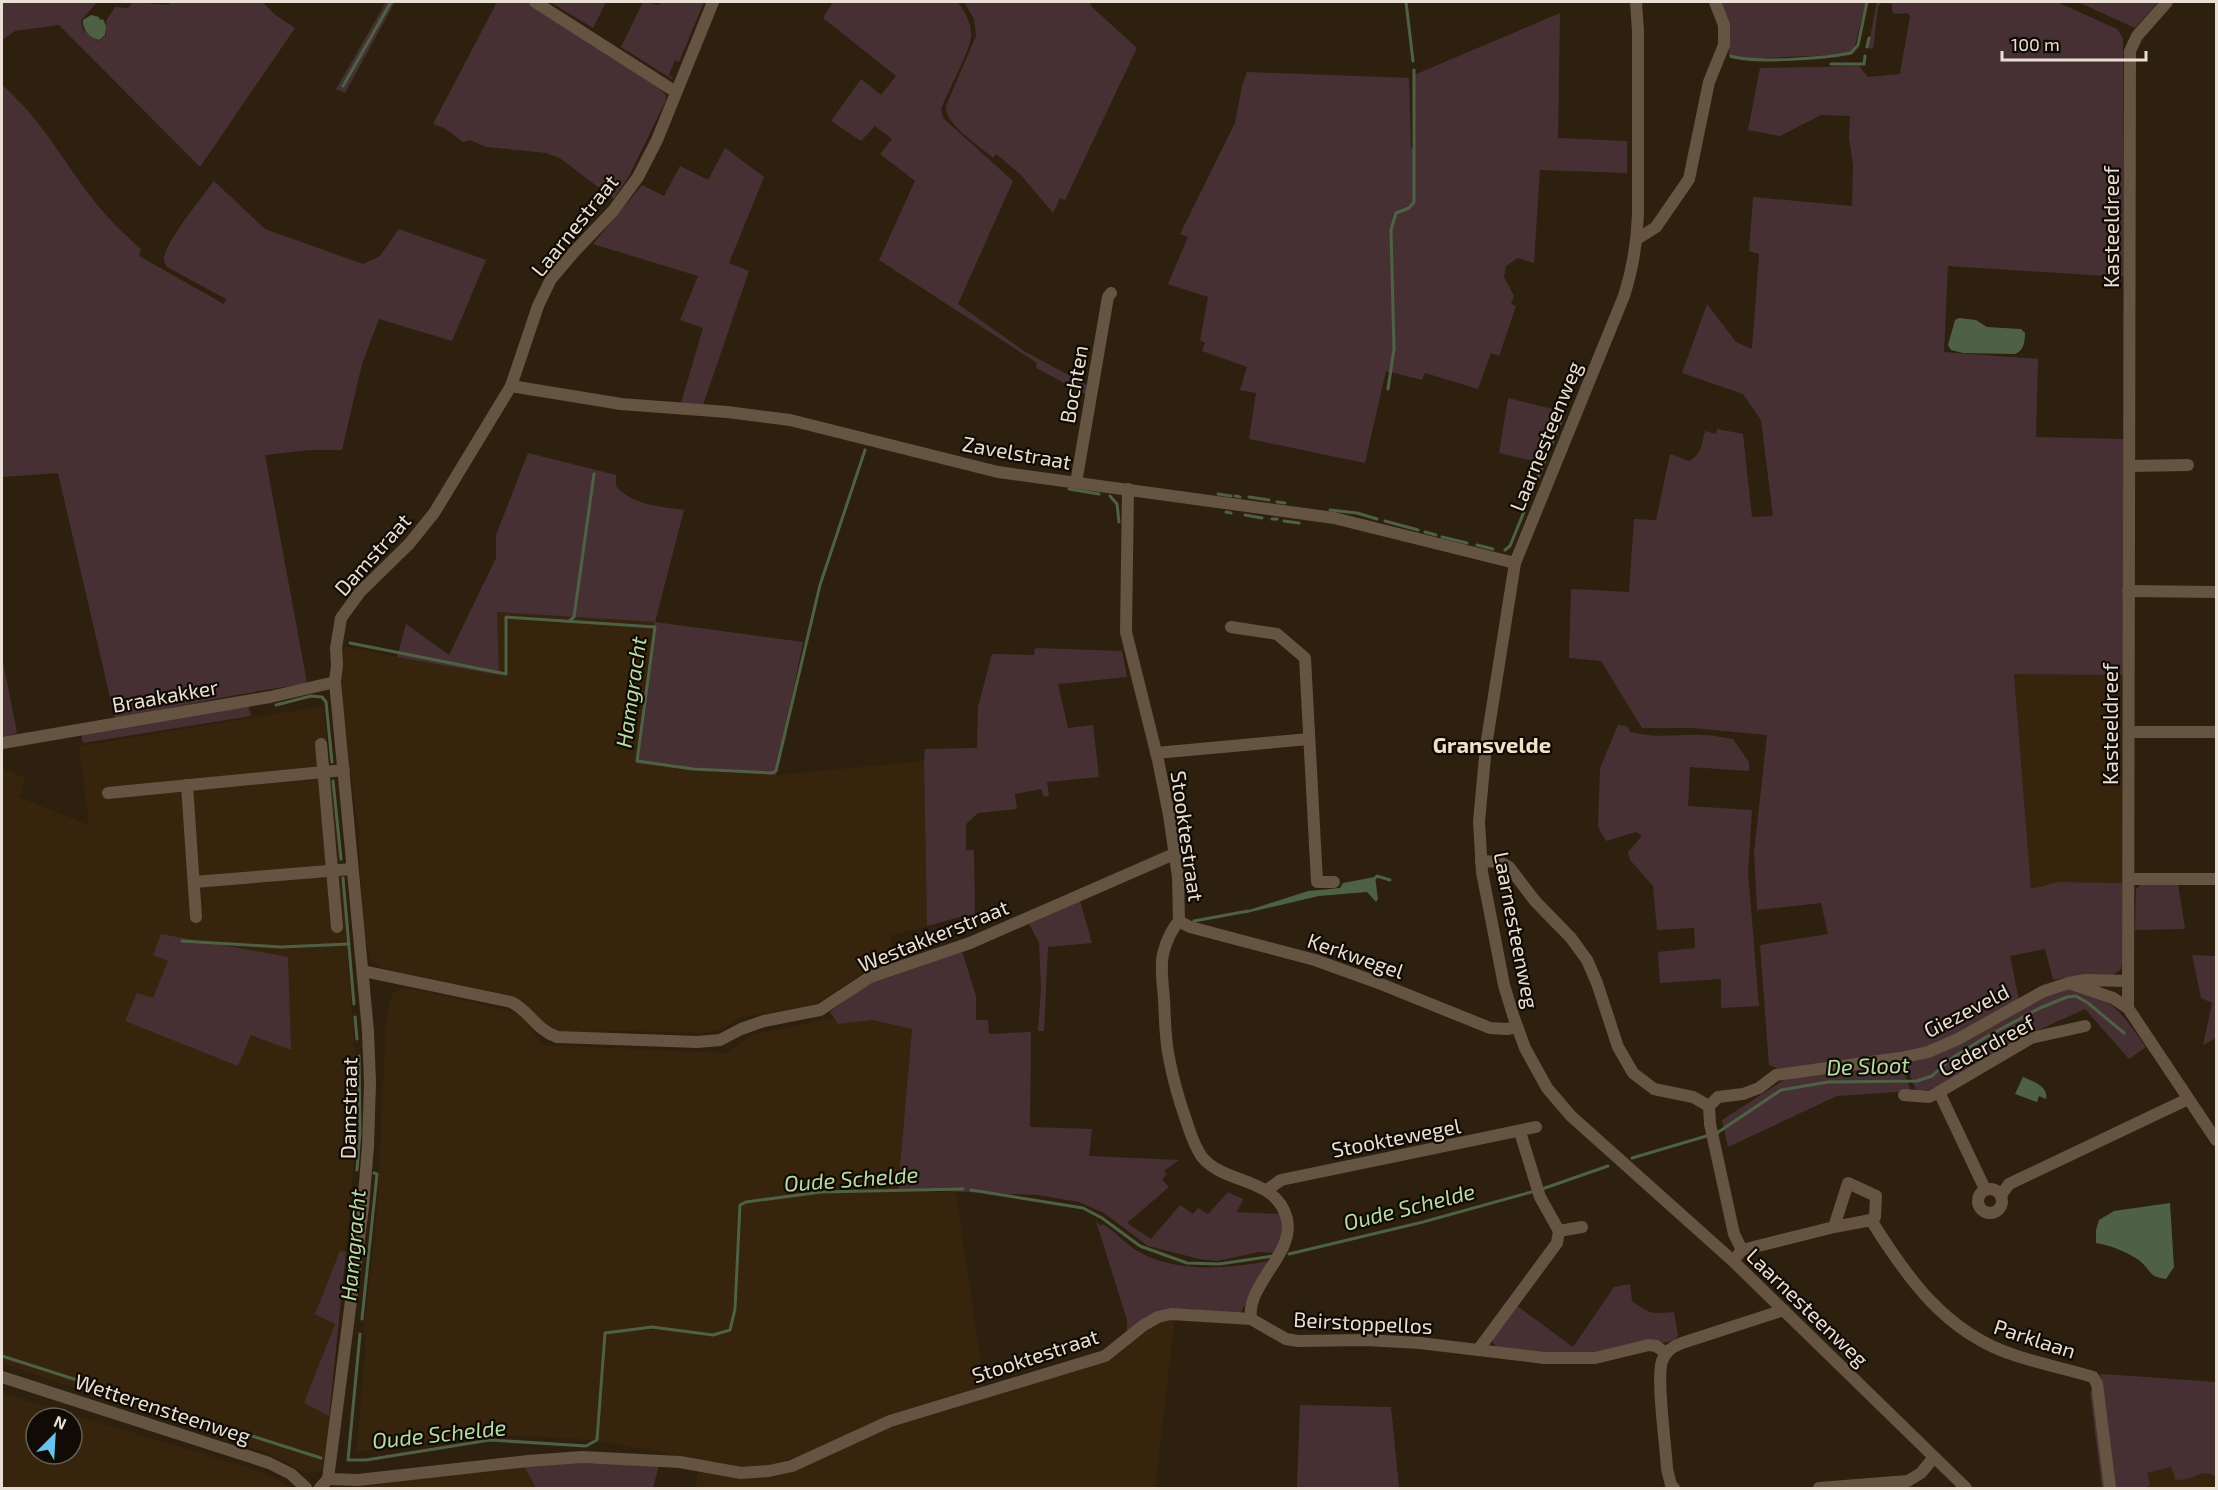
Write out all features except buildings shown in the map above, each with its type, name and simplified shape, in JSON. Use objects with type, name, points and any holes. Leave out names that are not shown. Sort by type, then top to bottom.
[{"type":"street","points":[[535,2],[676,92]]},
{"type":"street","name":"Laarnestraat","points":[[512,386],[545,291],[558,271],[613,211],[632,186],[657,140],[712,2]]},
{"type":"street","name":"Laarnesteenweg","points":[[1636,2],[1638,239],[1634,265],[1624,296],[1515,563],[1486,746],[1480,801],[1481,861],[1504,985],[1525,1048],[1547,1088],[1571,1116],[1733,1261],[1966,1488]]},
{"type":"street","points":[[1638,239],[1656,227],[1689,179],[1709,82],[1724,45],[1724,25],[1715,2]]},
{"type":"street","name":"Kasteeldreef","points":[[2128,981],[2130,51],[2136,36],[2168,2]]},
{"type":"street","name":"Bochten","points":[[1076,483],[1108,297],[1111,293]]},
{"type":"street","name":"Zavelstraat","points":[[512,386],[621,404],[727,412],[790,420],[998,472],[1334,518],[1515,563]]},
{"type":"street","name":"Damstraat","points":[[325,1484],[368,1146],[368,1032],[334,682],[341,618],[360,592],[422,529],[512,386]]},
{"type":"street","points":[[2130,465],[2188,465]]},
{"type":"street","name":"Stooktestraat","points":[[1128,489],[1126,632],[1156,753],[1178,877],[1179,921],[1172,930],[1163,954],[1162,971],[1168,1056],[1196,1148],[1203,1158],[1213,1168],[1267,1190]]},
{"type":"street","points":[[2128,591],[2217,592]]},
{"type":"street","points":[[1231,627],[1277,634],[1305,658],[1317,882],[1334,882]]},
{"type":"street","name":"Braakakker","points":[[2,743],[270,697],[334,682]]},
{"type":"street","points":[[2129,732],[2217,732]]},
{"type":"street","points":[[1156,753],[1310,739]]},
{"type":"street","points":[[321,744],[337,927]]},
{"type":"street","points":[[108,793],[344,770]]},
{"type":"street","points":[[187,785],[196,917]]},
{"type":"street","name":"Westakkerstraat","points":[[363,970],[511,1002],[519,1006],[545,1033],[557,1037],[697,1042],[720,1040],[764,1021],[820,1010],[870,977],[970,943],[1174,854]]},
{"type":"street","points":[[1481,861],[1500,862],[1509,867],[1535,901],[1571,938],[1587,960],[1618,1047],[1633,1073],[1654,1089],[1693,1097],[1708,1106],[1712,1135],[1734,1234],[1742,1250]]},
{"type":"street","points":[[194,882],[352,869]]},
{"type":"street","points":[[2129,879],[2217,879]]},
{"type":"street","name":"Kerkwegel","points":[[1179,921],[1190,927],[1315,960],[1490,1028],[1517,1027]]},
{"type":"street","name":"Giezeveld","points":[[1708,1106],[1718,1097],[1743,1094],[1759,1088],[1776,1075],[1928,1052],[1958,1039],[2044,991],[2069,983],[2085,980],[2128,981]]},
{"type":"street","points":[[2128,981],[2128,1008]]},
{"type":"street","points":[[2069,983],[2113,998],[2128,1008],[2217,1140]]},
{"type":"street","name":"Cederdreef","points":[[2085,1026],[2031,1038],[1939,1092],[1985,1189],[1977,1198],[1978,1206],[1983,1211],[1987,1213],[1997,1211],[2002,1203],[2001,1195],[2009,1184],[2188,1099]]},
{"type":"street","points":[[1904,1095],[1929,1096],[1939,1092]]},
{"type":"street","name":"Stooktewegel","points":[[1267,1190],[1281,1180],[1536,1127]]},
{"type":"street","points":[[1478,1350],[1557,1243],[1559,1231],[1538,1191],[1520,1132]]},
{"type":"street","points":[[1733,1261],[1742,1250],[1834,1227],[1871,1221],[1875,1217],[1876,1196],[1848,1183],[1834,1227]]},
{"type":"street","points":[[1985,1189],[1993,1189],[2001,1195]]},
{"type":"street","points":[[1251,1320],[1252,1303],[1288,1232],[1287,1218],[1278,1201],[1267,1190]]},
{"type":"street","name":"Parklaan","points":[[1871,1221],[1896,1260],[1922,1294],[1943,1315],[1964,1331],[1984,1343],[2013,1355],[2094,1377],[2097,1384],[2110,1488]]},
{"type":"street","points":[[1559,1231],[1582,1227]]},
{"type":"street","points":[[1674,1488],[1667,1469],[1659,1371],[1666,1353],[1682,1343],[1784,1310]]},
{"type":"street","name":"Stooktestraat","points":[[325,1484],[582,1457],[680,1462],[741,1473],[769,1472],[792,1466],[890,1420],[1106,1356],[1144,1325],[1158,1317],[1171,1314],[1251,1320]]},
{"type":"street","name":"Beirstoppellos","points":[[1251,1320],[1286,1339],[1298,1341],[1365,1340],[1571,1359],[1595,1358],[1649,1345],[1656,1346],[1666,1353]]},
{"type":"street","name":"Wetterensteenweg","points":[[2,1377],[261,1460],[291,1474],[306,1488]]},
{"type":"street","points":[[1819,1488],[1908,1481],[1922,1473],[1934,1457]]},
{"type":"shaded area","points":[[2,2],[97,2],[81,21],[83,30],[98,41],[106,35],[106,21],[115,7],[128,8],[133,2],[168,5],[171,2],[263,2],[274,14],[295,28],[200,167],[59,25],[15,31],[2,40]]},
{"type":"shaded area","points":[[386,2],[395,2],[345,93],[336,89]]},
{"type":"shaded area","points":[[497,2],[527,2],[656,85],[666,95],[666,100],[630,174],[614,199],[561,159],[547,153],[486,147],[470,140],[463,142],[444,128],[433,124]]},
{"type":"shaded area","points":[[550,2],[606,2],[593,28]]},
{"type":"shaded area","points":[[643,2],[659,5],[661,2],[704,2],[679,62],[675,60],[669,75],[672,79],[621,47]]},
{"type":"shaded area","points":[[833,2],[957,2],[963,9],[970,27],[970,42],[941,109],[943,118],[1013,181],[958,304],[1024,351],[1089,386],[1087,395],[1036,368],[1037,363],[879,260],[915,181],[880,154],[892,139],[875,126],[861,141],[831,121],[861,79],[881,95],[896,76],[823,18]]},
{"type":"shaded area","points":[[964,2],[1089,2],[1137,48],[1065,200],[1060,198],[1053,213],[1020,174],[996,154],[993,158],[972,141],[957,127],[947,113],[946,106],[976,36],[974,19]]},
{"type":"shaded area","points":[[1720,2],[1866,2],[1855,45],[1851,52],[1833,55],[1735,59],[1730,58],[1729,55],[1729,24]]},
{"type":"shaded area","points":[[1877,2],[1883,2],[1878,6],[1873,49],[1868,48]]},
{"type":"shaded area","points":[[1883,2],[2057,2],[2117,29],[2123,38],[2124,277],[1948,266],[1944,352],[2038,359],[2036,437],[2123,439],[2124,675],[2014,674],[2031,889],[2058,882],[2122,883],[2123,962],[2120,970],[2112,976],[2069,977],[2053,980],[2045,949],[2010,956],[2019,1000],[1961,1033],[1925,1048],[1890,1056],[1778,1069],[1769,1065],[1760,945],[1828,934],[1821,903],[1757,910],[1754,852],[1767,735],[1692,728],[1642,728],[1601,661],[1569,658],[1571,589],[1629,592],[1634,519],[1656,520],[1670,454],[1689,461],[1693,459],[1700,449],[1705,431],[1716,434],[1717,429],[1743,434],[1752,517],[1773,516],[1761,420],[1743,394],[1682,373],[1707,304],[1736,342],[1752,349],[1759,254],[1749,251],[1753,197],[1852,206],[1853,165],[1849,138],[1850,116],[1821,115],[1780,136],[1748,130],[1760,68],[1859,66],[1868,77],[1900,74],[1910,16],[1907,13],[1895,14],[1892,11],[1892,4]]},
{"type":"shaded area","points":[[2078,2],[2158,2],[2135,28]]},
{"type":"shaded area","points":[[1560,13],[1558,138],[1627,141],[1627,173],[1540,170],[1534,263],[1518,258],[1506,266],[1504,277],[1514,296],[1511,304],[1516,306],[1499,356],[1491,353],[1478,389],[1425,373],[1422,380],[1386,371],[1365,463],[1249,439],[1256,393],[1240,390],[1247,367],[1202,351],[1205,343],[1200,340],[1208,297],[1168,284],[1188,237],[1180,234],[1235,123],[1247,72],[1409,78],[1411,148],[1415,148],[1414,75]]},
{"type":"shaded area","points":[[91,15],[99,17],[100,20],[103,19],[106,26],[105,35],[99,40],[90,35],[84,27],[83,20]]},
{"type":"shaded area","points":[[2,85],[29,112],[100,209],[141,249],[139,256],[224,304],[226,299],[167,267],[164,259],[166,250],[178,230],[214,181],[265,229],[363,264],[380,256],[399,229],[486,260],[452,341],[379,319],[362,364],[342,450],[308,450],[265,455],[307,683],[115,719],[58,473],[2,477]]},
{"type":"shaded area","points":[[725,148],[764,177],[729,263],[749,271],[703,405],[681,403],[703,328],[680,320],[698,276],[593,244],[642,185],[664,196],[680,166],[708,180]]},
{"type":"shaded area","points":[[1959,318],[1976,320],[1987,327],[2021,329],[2025,333],[2023,345],[2015,354],[1963,353],[1951,350],[1948,345],[1955,320]]},
{"type":"shaded area","points":[[1508,398],[1564,412],[1543,463],[1499,453]]},
{"type":"shaded area","points":[[528,453],[616,475],[616,486],[630,498],[656,506],[684,510],[655,622],[803,642],[776,775],[636,763],[654,622],[497,612],[499,675],[397,657],[406,624],[449,655],[496,558],[496,535]]},
{"type":"shaded area","points":[[497,612],[654,622],[685,769],[776,775],[924,761],[927,926],[890,936],[896,960],[861,974],[815,1005],[738,1018],[728,1026],[715,1031],[698,1033],[561,1032],[548,1029],[515,997],[381,968],[370,958],[363,931],[358,825],[346,744],[341,646],[499,675]]},
{"type":"shaded area","points":[[1035,648],[1122,651],[1127,677],[1058,684],[1068,728],[1093,725],[1099,777],[1047,782],[1049,796],[1044,797],[1041,789],[1015,794],[1017,809],[978,813],[966,824],[966,850],[974,850],[975,916],[967,915],[927,926],[925,749],[977,748],[978,707],[992,654],[1034,655]]},
{"type":"shaded area","points":[[2,657],[17,733],[2,737]]},
{"type":"shaded area","points":[[2014,674],[2124,675],[2122,883],[2058,882],[2031,889]]},
{"type":"shaded area","points":[[248,705],[251,716],[83,743],[81,734]]},
{"type":"shaded area","points":[[323,706],[348,926],[347,949],[356,1061],[354,1164],[326,1454],[321,1471],[304,1473],[268,1453],[2,1363],[2,768],[26,778],[19,797],[89,825],[79,746]]},
{"type":"shaded area","points":[[1618,725],[1627,726],[1630,732],[1650,735],[1708,735],[1733,739],[1749,762],[1749,771],[1690,767],[1688,806],[1752,810],[1748,872],[1759,1006],[1721,1008],[1721,979],[1660,983],[1658,952],[1695,948],[1694,928],[1657,930],[1653,886],[1630,860],[1628,852],[1642,836],[1636,832],[1606,841],[1598,827],[1600,768]]},
{"type":"shaded area","points":[[1375,877],[1378,899],[1376,902],[1367,892],[1319,896],[1246,913],[1246,911],[1308,891],[1340,888],[1343,883]]},
{"type":"shaded area","points":[[2142,884],[2178,884],[2185,929],[2135,930],[2136,889]]},
{"type":"shaded area","points":[[1080,901],[1092,943],[1048,947],[1044,1031],[1038,1031],[1041,988],[1039,943],[1029,924]]},
{"type":"shaded area","points":[[161,934],[288,957],[291,1050],[251,1035],[238,1066],[125,1021],[137,993],[153,998],[168,961],[153,955]]},
{"type":"shaded area","points":[[962,951],[976,996],[976,1020],[988,1020],[989,1034],[1031,1032],[1030,1127],[1092,1129],[1089,1156],[1179,1160],[1164,1171],[1167,1174],[1162,1179],[1169,1187],[1127,1223],[1151,1239],[1180,1205],[1193,1214],[1198,1208],[1208,1214],[1228,1192],[1243,1199],[1237,1212],[1280,1214],[1284,1227],[1275,1253],[1259,1252],[1217,1261],[1199,1259],[1148,1246],[1104,1213],[1079,1202],[1038,1195],[898,1189],[912,1029],[872,1020],[838,1024],[830,1012],[871,981]]},
{"type":"shaded area","points":[[2192,955],[2216,956],[2216,1038],[2203,1045],[2212,1003],[2201,998]]},
{"type":"shaded area","points":[[404,987],[511,1011],[522,1017],[543,1045],[727,1053],[754,1034],[834,1018],[838,1024],[872,1020],[912,1029],[898,1189],[956,1193],[986,1397],[1107,1361],[1159,1322],[1175,1318],[1155,1488],[695,1488],[698,1471],[693,1458],[591,1440],[490,1434],[357,1452],[366,1335],[363,1334],[377,1214],[386,1018],[392,994]]},
{"type":"shaded area","points":[[2065,988],[2105,1001],[2121,1014],[2146,1047],[2129,1059],[2085,1009],[2021,1038],[1937,1087],[1917,1093],[1905,1063],[1929,1056],[2045,994]]},
{"type":"shaded area","points":[[1901,1064],[1911,1091],[1837,1096],[1728,1147],[1722,1120],[1787,1078]]},
{"type":"shaded area","points":[[2023,1077],[2043,1088],[2046,1099],[2039,1096],[2037,1102],[2015,1094]]},
{"type":"shaded area","points":[[2170,1203],[2174,1267],[2166,1279],[2153,1275],[2140,1261],[2130,1255],[2113,1247],[2096,1243],[2099,1220],[2114,1211]]},
{"type":"shaded area","points":[[1096,1221],[1101,1226],[1103,1224],[1108,1227],[1139,1252],[1170,1264],[1221,1267],[1270,1261],[1240,1314],[1186,1309],[1124,1335],[1127,1330],[1127,1320]]},
{"type":"shaded area","points":[[340,1251],[346,1252],[329,1416],[304,1403],[335,1324],[315,1314]]},
{"type":"shaded area","points":[[1630,1284],[1632,1301],[1643,1308],[1655,1313],[1674,1312],[1678,1336],[1673,1341],[1578,1356],[1499,1349],[1491,1341],[1516,1305],[1573,1347],[1614,1287]]},
{"type":"shaded area","points":[[2100,1375],[2216,1382],[2216,1477],[2206,1473],[2181,1480],[2175,1479],[2171,1467],[2147,1473],[2150,1485],[2146,1488],[2102,1488],[2090,1392],[2101,1385]]},
{"type":"shaded area","points":[[2,1393],[45,1406],[24,1406],[24,1466],[84,1466],[84,1418],[259,1471],[281,1481],[289,1488],[2,1488]]},
{"type":"shaded area","points":[[1300,1405],[1391,1407],[1399,1488],[1297,1488]]},
{"type":"shaded area","points":[[576,1463],[659,1465],[653,1488],[536,1488],[524,1466]]},
{"type":"shaded area","points":[[524,1466],[536,1488],[350,1488],[384,1483]]},
{"type":"shaded area","points":[[2171,1467],[2174,1476],[2180,1480],[2210,1472],[2216,1477],[2216,1488],[2145,1488],[2150,1485],[2146,1473]]},
{"type":"waterway","points":[[343,86],[391,2]]},
{"type":"waterway","points":[[1406,2],[1413,61]]},
{"type":"waterway","points":[[1731,56],[1773,60],[1851,53],[1858,45],[1867,2]]},
{"type":"waterway","points":[[1867,47],[1869,38]]},
{"type":"waterway","points":[[1831,64],[1864,64],[1865,56]]},
{"type":"waterway","points":[[1388,389],[1394,349],[1391,230],[1396,213],[1409,208],[1414,202],[1414,70]]},
{"type":"waterway","points":[[1560,424],[1563,416]]},
{"type":"waterway","points":[[1505,550],[1510,546],[1557,431]]},
{"type":"waterway","name":"Hamgracht","points":[[350,643],[506,674],[506,617],[655,627],[637,761],[693,769],[772,773],[776,771],[820,585],[865,450]]},
{"type":"waterway","points":[[569,621],[574,617],[594,474]]},
{"type":"waterway","points":[[1069,489],[1099,494]]},
{"type":"waterway","points":[[1218,494],[1231,496]]},
{"type":"waterway","points":[[1110,496],[1117,504],[1119,522]]},
{"type":"waterway","points":[[1235,496],[1240,497]]},
{"type":"waterway","points":[[1249,497],[1269,500]]},
{"type":"waterway","points":[[1277,502],[1285,503]]},
{"type":"waterway","points":[[1330,510],[1357,513],[1377,519]]},
{"type":"waterway","points":[[1226,512],[1231,513]]},
{"type":"waterway","points":[[1245,515],[1262,518]]},
{"type":"waterway","points":[[1272,519],[1277,519]]},
{"type":"waterway","points":[[1284,521],[1299,523]]},
{"type":"waterway","points":[[1385,521],[1418,530]]},
{"type":"waterway","points":[[1425,532],[1436,535]]},
{"type":"waterway","points":[[1442,537],[1467,543]]},
{"type":"waterway","points":[[1477,545],[1493,549]]},
{"type":"waterway","name":"Hamgracht","points":[[276,705],[311,696],[322,697],[326,702],[332,762]]},
{"type":"waterway","name":"Hamgracht","points":[[333,781],[341,859]]},
{"type":"waterway","points":[[1373,880],[1377,876],[1390,880]]},
{"type":"waterway","name":"Hamgracht","points":[[343,878],[354,1004]]},
{"type":"waterway","points":[[1194,921],[1248,911]]},
{"type":"waterway","points":[[182,941],[281,947],[349,944]]},
{"type":"waterway","name":"De Sloot","points":[[1717,1133],[1781,1090],[1828,1082],[1917,1081],[1932,1076],[1952,1058],[1986,1037],[2040,1008],[2067,997],[2076,996],[2088,1003],[2124,1033]]},
{"type":"waterway","name":"Hamgracht","points":[[355,1017],[357,1039]]},
{"type":"waterway","name":"Hamgracht","points":[[357,1170],[360,1132],[359,1056]]},
{"type":"waterway","name":"De Sloot","points":[[1632,1158],[1710,1135]]},
{"type":"waterway","name":"Oude Schelde","points":[[1542,1189],[1608,1166]]},
{"type":"waterway","name":"Hamgracht","points":[[362,1319],[377,1174],[374,1173]]},
{"type":"waterway","name":"Oude Schelde","points":[[360,1334],[348,1460],[366,1460],[490,1440],[586,1446],[597,1440],[605,1333],[652,1327],[713,1335],[730,1330],[735,1309],[740,1205],[746,1202],[821,1192],[963,1189]]},
{"type":"waterway","name":"Oude Schelde","points":[[971,1190],[1083,1208],[1102,1218],[1140,1246],[1187,1263],[1219,1264],[1273,1256]]},
{"type":"waterway","name":"Oude Schelde","points":[[1289,1254],[1423,1222],[1535,1191]]},
{"type":"waterway","name":"Oude Schelde","points":[[2,1356],[321,1458]]},
{"type":"district","name":"Gransvelde","points":[[1492,744]]}]
